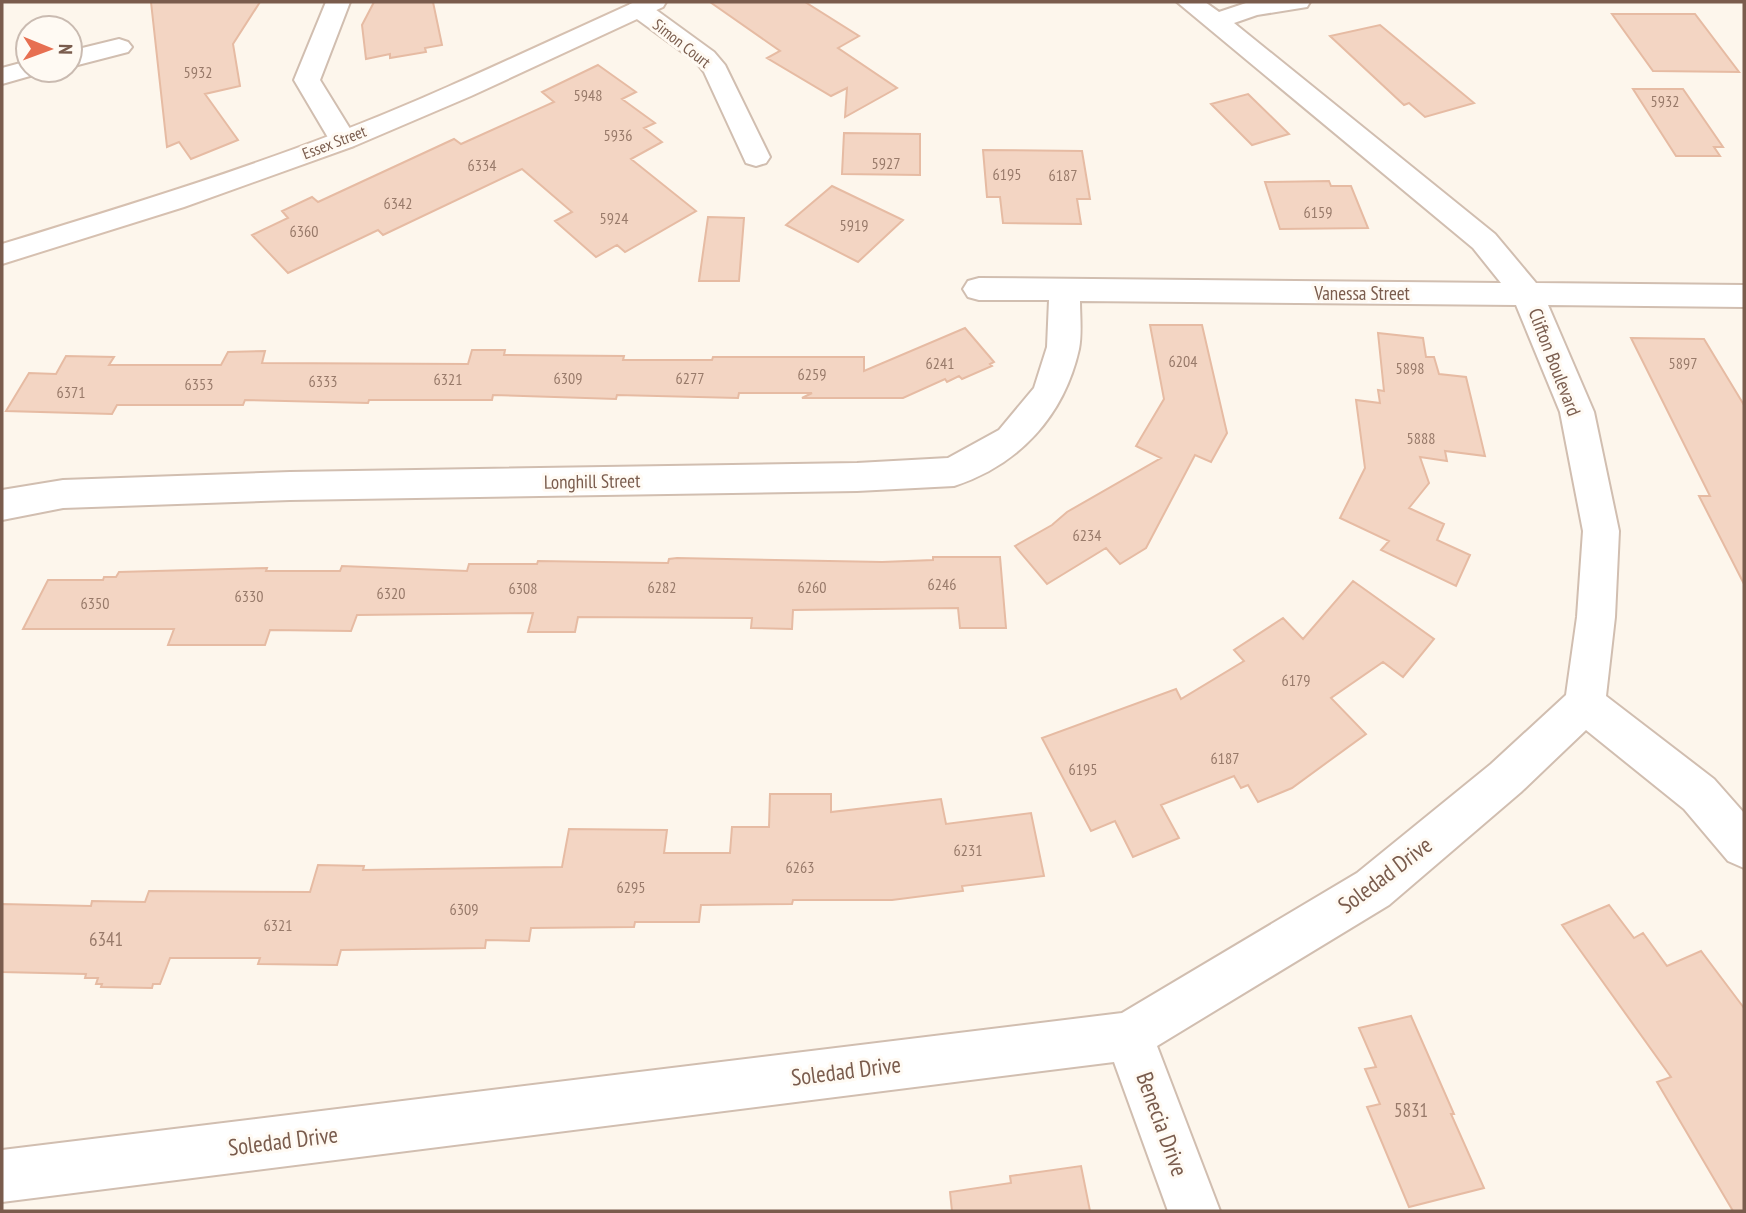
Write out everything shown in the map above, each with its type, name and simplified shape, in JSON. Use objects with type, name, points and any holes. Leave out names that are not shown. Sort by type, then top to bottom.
[{"type":"street","points":[[338,2],[307,80],[343,140]]},
{"type":"street","name":"Clifton Boulevard","points":[[1189,2],[1216,21],[1484,241],[1528,295],[1577,412],[1601,531],[1596,617],[1585,705]]},
{"type":"street","points":[[1216,21],[1253,8],[1298,2]]},
{"type":"street","name":"Essex Street","points":[[2,254],[177,199],[343,140],[500,74],[647,5]]},
{"type":"street","name":"Simon Court","points":[[647,5],[711,64],[728,91],[756,156]]},
{"type":"street","points":[[84,56],[118,47]]},
{"type":"street","name":"Vanessa Street","points":[[979,289],[1744,296]]},
{"type":"street","name":"Longhill Street","points":[[2,505],[63,494],[197,489],[857,477],[954,471],[1011,440],[1049,393],[1063,347],[1065,291]]},
{"type":"street","points":[[1585,705],[1699,794],[1744,846]]},
{"type":"street","name":"Soledad Drive","points":[[2,1176],[1129,1036],[1373,889],[1506,778],[1585,705]]},
{"type":"street","name":"Benecia Drive","points":[[1129,1036],[1194,1211]]},
{"type":"building","points":[[151,2],[260,2],[233,44],[240,86],[205,94],[238,140],[191,159],[179,142],[167,147]]},
{"type":"building","points":[[374,2],[433,2],[442,45],[425,48],[426,52],[390,58],[390,54],[366,59],[362,25]]},
{"type":"building","points":[[710,2],[805,2],[859,36],[838,48],[897,88],[845,117],[847,88],[831,96],[767,58],[780,51]]},
{"type":"building","points":[[1612,14],[1695,14],[1739,72],[1653,71]]},
{"type":"building","points":[[1380,25],[1474,103],[1425,117],[1409,103],[1404,105],[1330,36]]},
{"type":"building","points":[[598,65],[636,92],[622,99],[655,123],[644,128],[662,142],[631,159],[696,211],[625,252],[617,245],[596,257],[555,221],[572,212],[522,169],[383,235],[378,230],[288,273],[252,235],[288,218],[282,211],[312,197],[318,202],[454,139],[461,144],[554,102],[542,92]]},
{"type":"building","points":[[1633,89],[1683,89],[1723,147],[1714,147],[1720,156],[1676,156]]},
{"type":"building","points":[[1248,94],[1289,134],[1252,145],[1211,104]]},
{"type":"building","points":[[844,133],[920,134],[920,175],[842,174]]},
{"type":"building","points":[[983,150],[1082,151],[1090,199],[1077,199],[1081,224],[1003,223],[1000,197],[987,197]]},
{"type":"building","points":[[1329,181],[1331,186],[1351,186],[1368,228],[1280,229],[1265,182]]},
{"type":"building","points":[[832,186],[903,220],[858,262],[786,225]]},
{"type":"building","points":[[708,217],[744,218],[739,281],[699,281]]},
{"type":"building","points":[[1150,325],[1202,325],[1227,433],[1211,462],[1195,455],[1146,548],[1120,564],[1106,548],[1047,584],[1015,546],[1052,525],[1067,512],[1161,458],[1136,446],[1164,399]]},
{"type":"building","points":[[965,328],[994,362],[990,364],[992,366],[962,379],[959,376],[947,382],[945,379],[903,398],[802,398],[812,393],[739,393],[738,398],[617,395],[616,399],[493,395],[492,400],[369,400],[368,403],[245,400],[243,405],[117,405],[112,414],[6,411],[29,373],[56,374],[66,356],[114,357],[109,365],[221,365],[228,352],[265,351],[262,363],[468,364],[472,350],[505,350],[504,355],[624,356],[623,360],[864,357],[864,371]]},
{"type":"building","points":[[1378,333],[1423,338],[1426,357],[1434,357],[1439,374],[1466,377],[1485,456],[1445,451],[1447,461],[1420,457],[1429,483],[1409,508],[1444,524],[1437,540],[1470,555],[1456,586],[1381,550],[1389,541],[1340,518],[1365,468],[1356,400],[1380,403],[1378,390],[1384,391]]},
{"type":"building","points":[[1631,338],[1704,339],[1744,405],[1744,584],[1699,496],[1710,496]]},
{"type":"building","points":[[933,557],[1000,557],[1006,628],[960,628],[958,608],[793,610],[792,629],[751,628],[752,618],[578,617],[575,632],[528,632],[533,613],[357,615],[351,631],[270,630],[265,645],[168,645],[174,629],[23,629],[48,580],[103,580],[104,577],[116,577],[119,572],[267,568],[266,571],[340,571],[342,566],[467,571],[469,564],[537,564],[538,561],[668,563],[669,559],[677,558],[882,562],[933,560]]},
{"type":"building","points":[[1353,581],[1434,639],[1403,677],[1383,662],[1331,698],[1366,734],[1292,788],[1258,802],[1248,785],[1241,788],[1234,776],[1161,805],[1179,838],[1133,857],[1115,821],[1091,831],[1042,738],[1176,689],[1181,699],[1244,661],[1234,650],[1283,618],[1303,639]]},
{"type":"building","points":[[770,794],[831,794],[831,812],[941,799],[946,824],[1031,813],[1044,876],[962,886],[963,891],[892,900],[793,900],[792,904],[701,905],[699,922],[635,922],[634,927],[531,928],[529,941],[486,940],[485,948],[341,950],[337,965],[258,964],[260,958],[170,958],[160,984],[153,984],[152,988],[101,987],[102,984],[96,984],[98,978],[85,978],[86,974],[2,972],[2,904],[91,906],[92,901],[145,902],[149,891],[310,892],[318,865],[364,866],[363,870],[562,867],[569,829],[667,830],[664,853],[730,853],[732,827],[769,827]]},
{"type":"building","points":[[1609,905],[1634,938],[1643,933],[1667,966],[1701,951],[1744,1008],[1744,1211],[1733,1211],[1657,1082],[1671,1077],[1562,925]]},
{"type":"building","points":[[1411,1016],[1484,1188],[1409,1207],[1367,1107],[1380,1104],[1365,1069],[1376,1067],[1359,1028]]},
{"type":"building","points":[[1081,1166],[1090,1211],[952,1211],[950,1192],[1011,1183],[1010,1176]]}]
